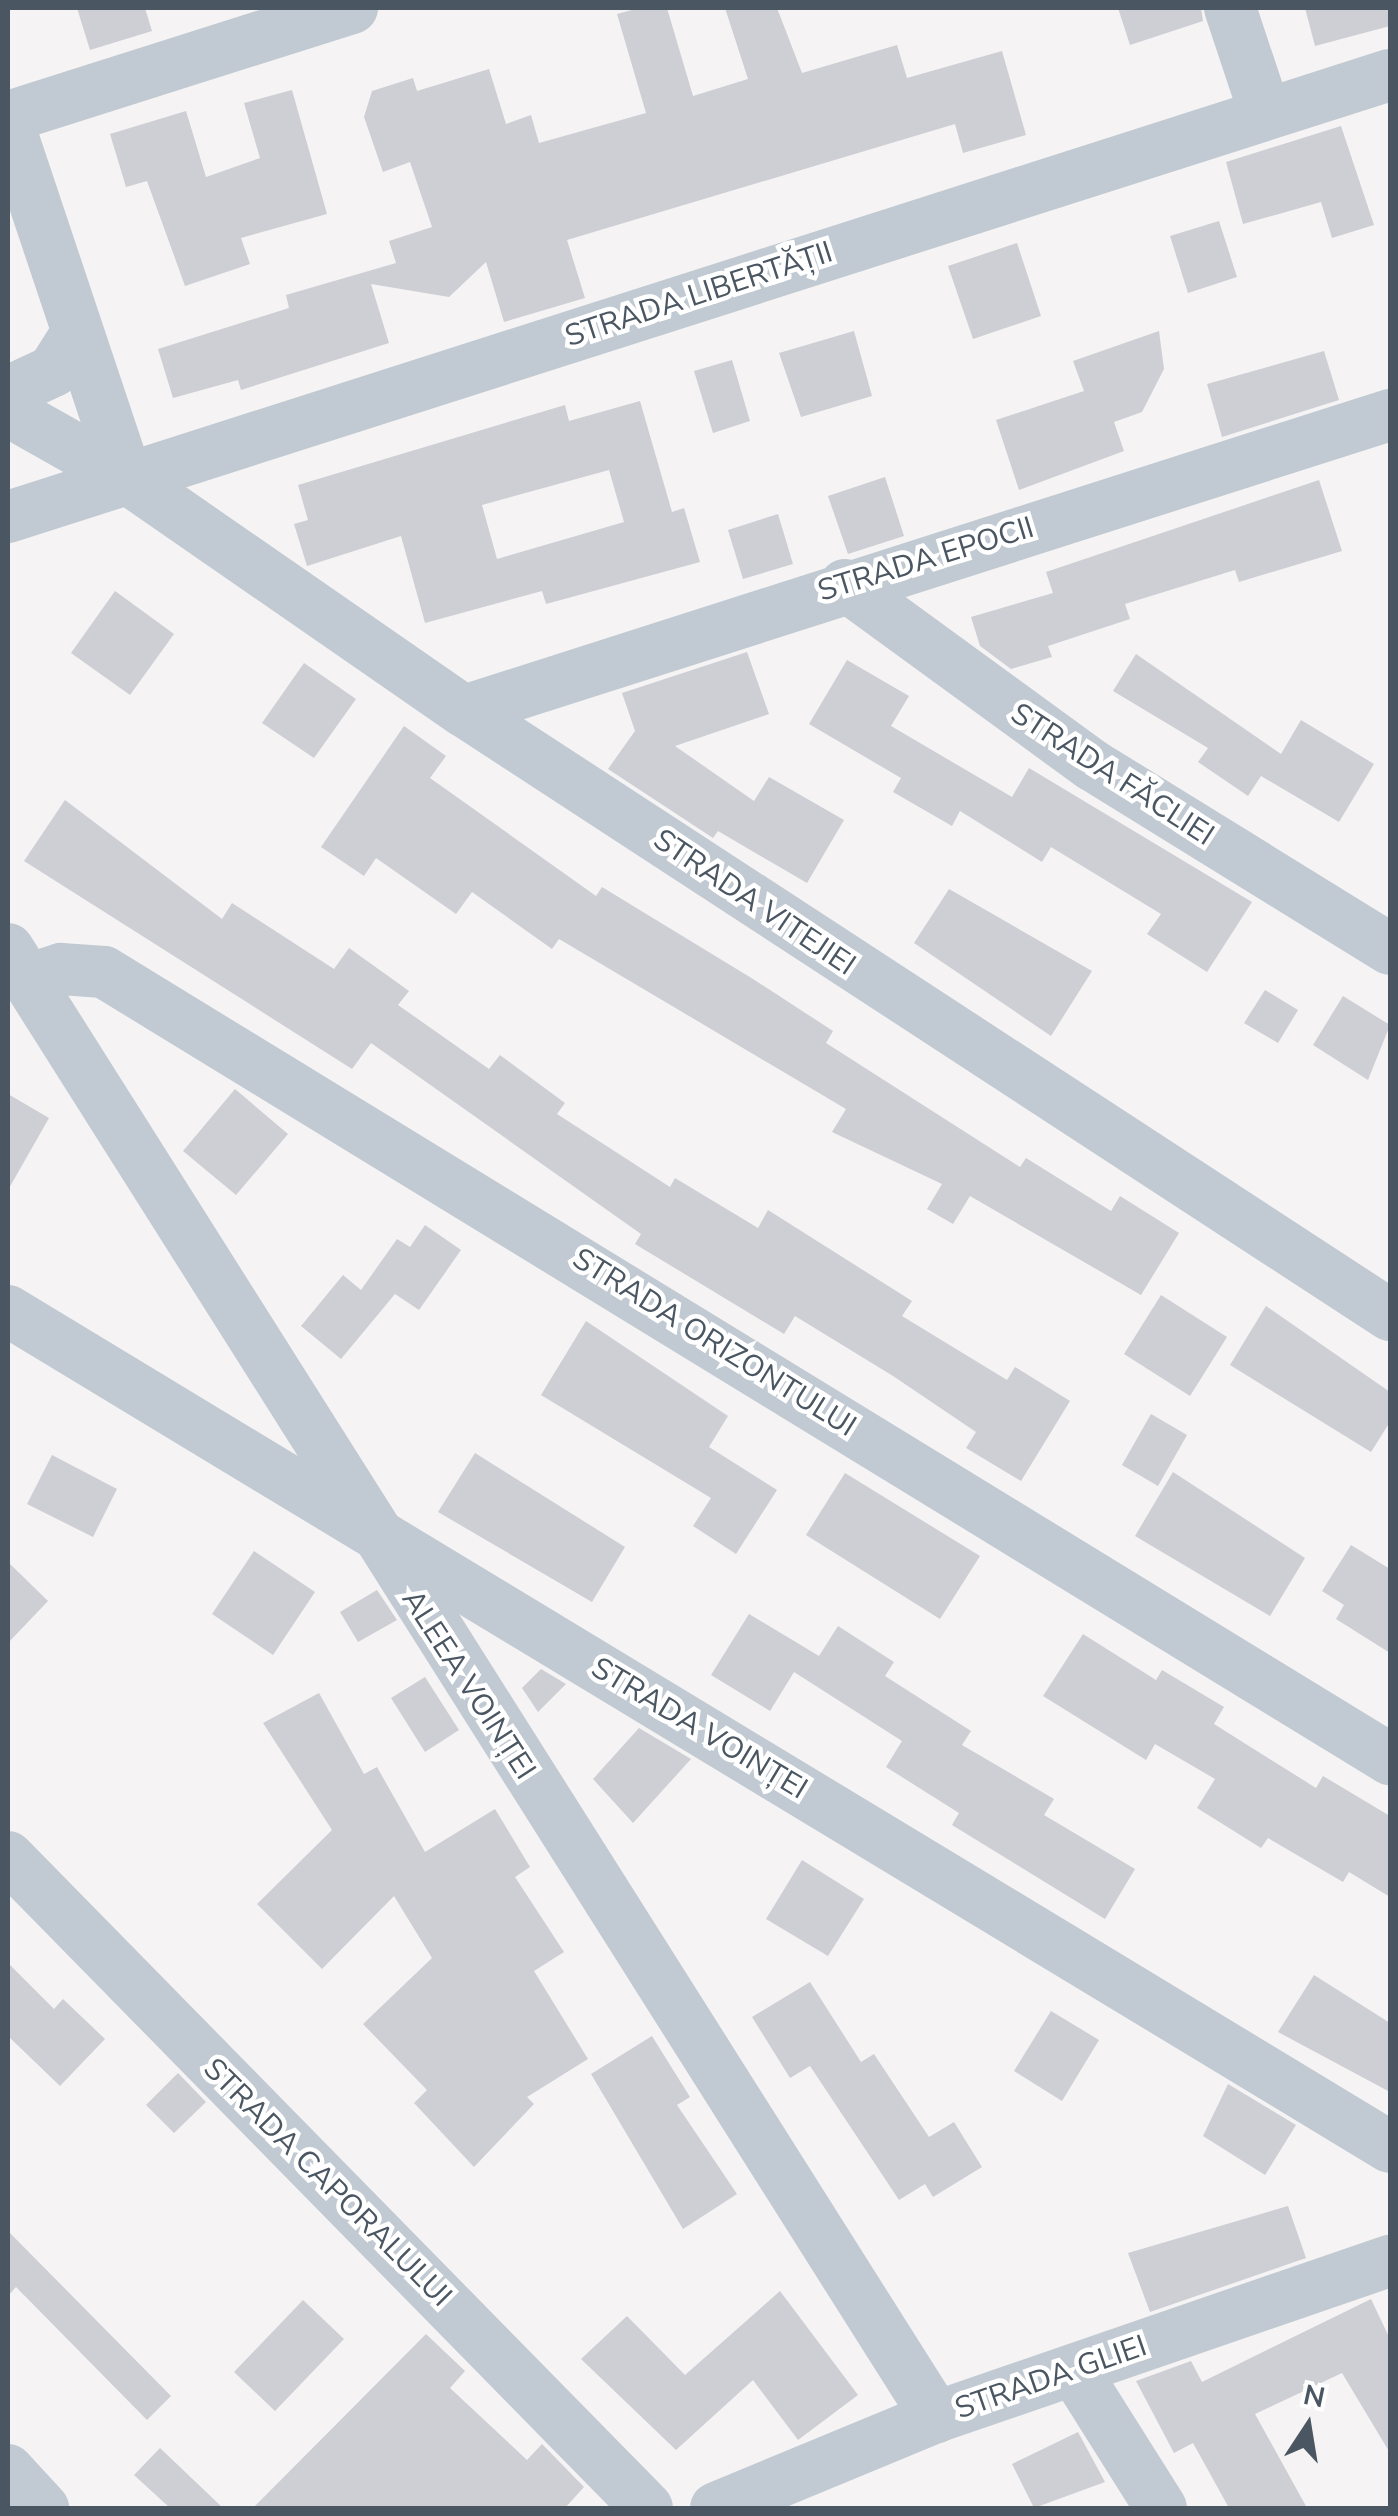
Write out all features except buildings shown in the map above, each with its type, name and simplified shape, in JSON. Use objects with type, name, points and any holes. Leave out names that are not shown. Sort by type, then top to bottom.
[{"type":"street","points":[[127,478],[8,120],[352,8]]},
{"type":"street","points":[[1230,8],[1265,113]]},
{"type":"street","name":"STRADA LIBERTĂȚII","points":[[8,517],[1390,75]]},
{"type":"street","points":[[8,392],[53,371],[77,334]]},
{"type":"street","name":"STRADA VITEJIEI","points":[[8,412],[127,478],[464,711],[1390,1315]]},
{"type":"street","name":"STRADA EPOCII","points":[[464,711],[844,585],[1383,431]]},
{"type":"street","name":"STRADA FĂCLIEI","points":[[844,585],[1092,766],[1390,949]]},
{"type":"street","name":"ALEEA VOINȚEI","points":[[17,964],[368,1530],[936,2417]]},
{"type":"street","name":"STRADA ORIZONTULUI","points":[[17,964],[104,972],[1390,1759]]},
{"type":"street","name":"STRADA VOINȚEI","points":[[8,1311],[1390,2147]]},
{"type":"street","name":"STRADA CAPORALULUI","points":[[8,1858],[647,2508]]},
{"type":"street","name":"STRADA GLIEI","points":[[716,2508],[936,2417],[1387,2270]]},
{"type":"street","points":[[1074,2370],[1160,2508]]},
{"type":"street","points":[[8,2470],[43,2508]]}]
